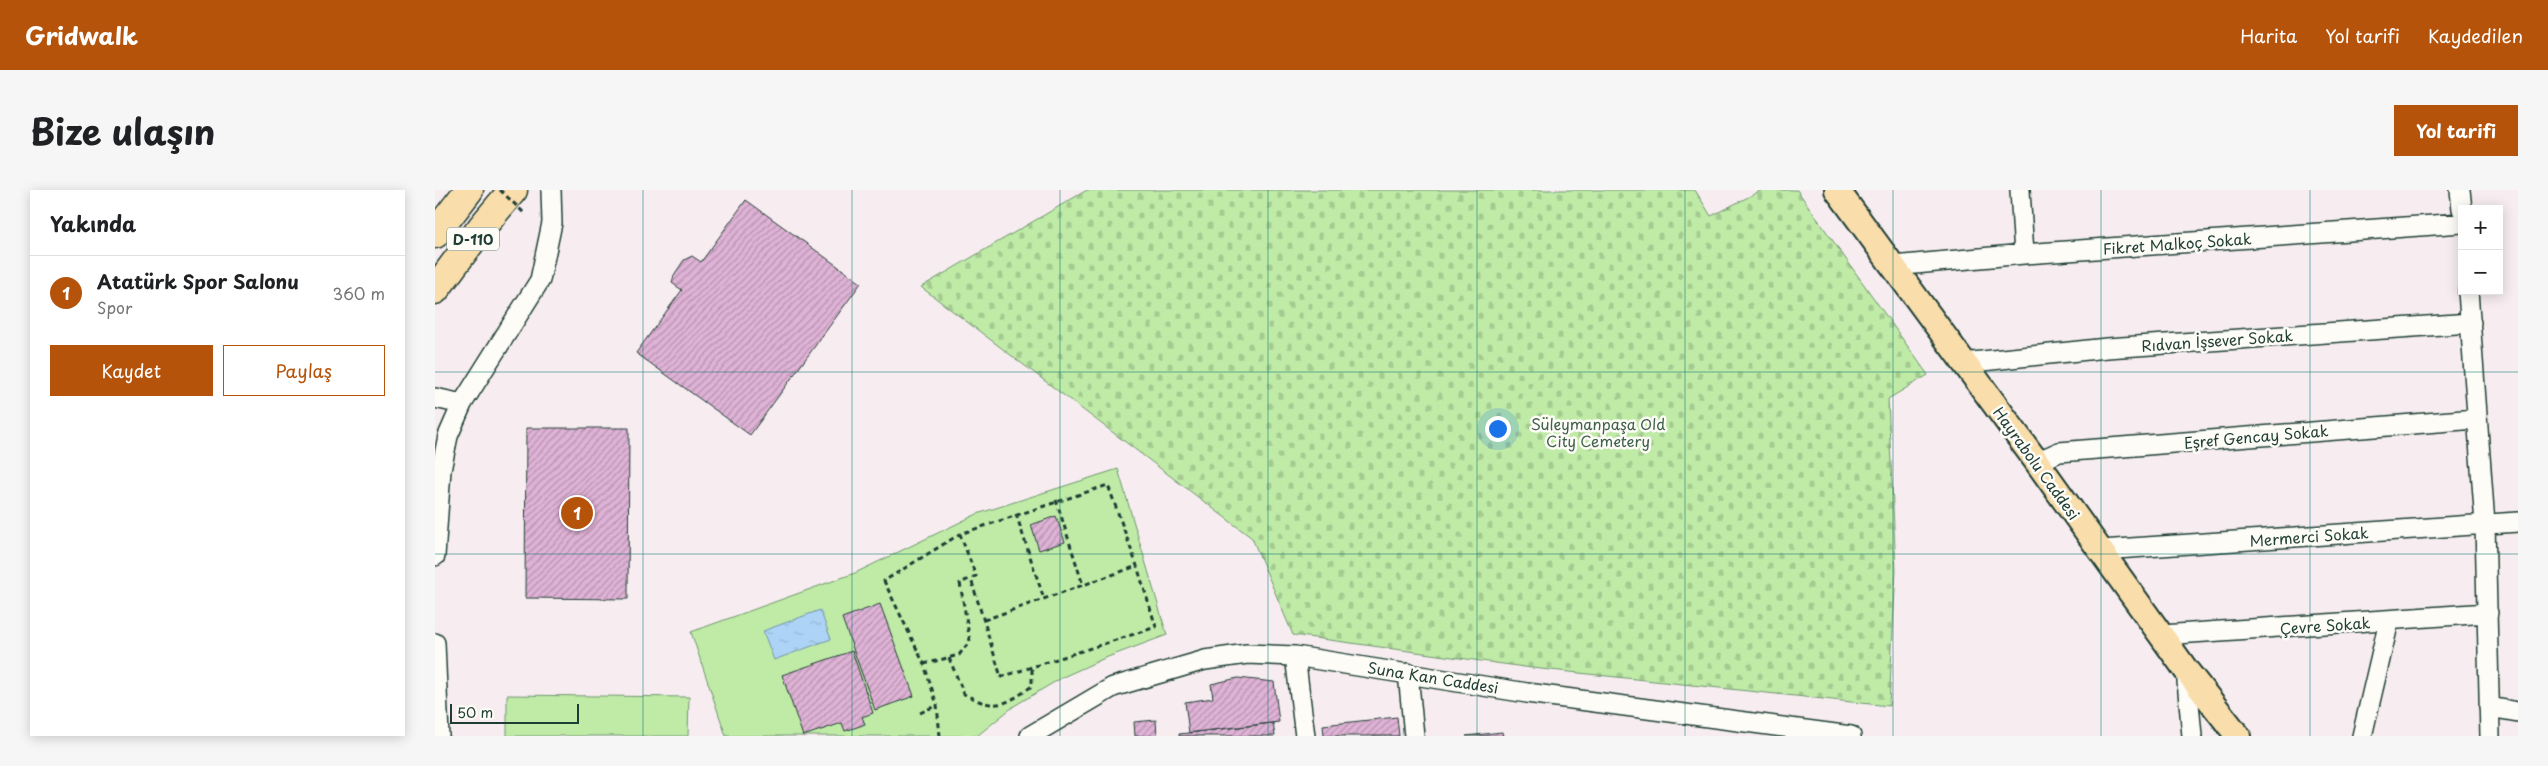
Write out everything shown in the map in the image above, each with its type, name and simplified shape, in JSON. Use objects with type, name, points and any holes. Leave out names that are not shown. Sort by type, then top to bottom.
[{"type":"highway","name":"D-110","points":[[435,234],[469,190]]},
{"type":"highway","name":"D-110","points":[[435,290],[476,235],[519,202]]},
{"type":"main road","name":"Hayrabolu Caddesi","points":[[1837,190],[2101,550],[2186,670],[2238,736]]},
{"type":"street","points":[[435,556],[441,470],[448,436],[462,404],[540,280],[553,223],[551,190]]},
{"type":"street","points":[[2020,190],[2024,254]]},
{"type":"street","points":[[2460,190],[2462,205]]},
{"type":"street","name":"Fikret Malkoç Sokak","points":[[1893,266],[2024,254],[2458,223]]},
{"type":"street","points":[[2468,295],[2485,524],[2489,613],[2490,736]]},
{"type":"street","name":"Rıdvan İşsever Sokak","points":[[1963,363],[2107,348],[2471,323]]},
{"type":"street","points":[[435,398],[462,404]]},
{"type":"street","name":"Eşref Gencay Sokak","points":[[2037,462],[2059,452],[2476,419]]},
{"type":"street","name":"Mermerci Sokak","points":[[2101,550],[2518,522]]},
{"type":"street","name":"Çevre Sokak","points":[[2162,635],[2489,613]]},
{"type":"street","points":[[2362,736],[2389,621]]},
{"type":"street","points":[[435,643],[439,736]]},
{"type":"street","name":"Suna Kan Caddesi","points":[[1030,736],[1113,687],[1205,660],[1247,654],[1295,656],[1527,693],[1851,736]]},
{"type":"street","points":[[1295,656],[1305,736]]},
{"type":"street","points":[[2186,670],[2192,736]]},
{"type":"street","points":[[1408,673],[1414,736]]},
{"type":"street","points":[[2489,707],[2518,712]]},
{"type":"path","points":[[500,190],[519,202]]},
{"type":"path","points":[[939,736],[937,705],[923,664],[884,581],[960,534],[1056,500],[1108,485],[1137,566],[1156,628],[1001,677],[971,578]]},
{"type":"path","points":[[1056,500],[1083,585]]},
{"type":"path","points":[[1016,514],[1044,599]]},
{"type":"path","points":[[923,664],[959,655],[970,641],[960,583],[976,576],[960,534]]},
{"type":"path","points":[[984,620],[1137,566]]},
{"type":"path","points":[[949,658],[964,694],[981,703],[1008,703],[1032,686],[1032,667]]},
{"type":"path","points":[[920,713],[937,705]]},
{"type":"green space","name":"Süleymanpaşa Old City Cemetery","points":[[1087,190],[1695,190],[1711,216],[1762,190],[1797,190],[1928,375],[1888,399],[1896,570],[1889,706],[1532,668],[1293,635],[1252,538],[921,287]]},
{"type":"green space","points":[[1118,469],[1167,635],[1105,658],[1063,677],[1014,706],[977,736],[726,736],[691,632],[855,573],[977,514]]},
{"type":"green space","points":[[507,695],[689,697],[688,736],[507,736]]},
{"type":"water","points":[[820,610],[831,639],[774,660],[763,631]]},
{"type":"building","points":[[746,200],[861,283],[750,435],[636,353],[682,290],[672,283],[674,275],[684,260],[692,256],[701,262]]},
{"type":"building","points":[[526,428],[629,428],[628,599],[525,598]]},
{"type":"building","points":[[1056,516],[1065,542],[1039,550],[1031,525]]},
{"type":"building","points":[[880,604],[914,696],[875,710],[842,618]]},
{"type":"building","points":[[852,651],[873,713],[862,717],[865,724],[845,731],[842,723],[803,736],[782,675]]},
{"type":"building","points":[[1238,678],[1274,682],[1279,722],[1189,733],[1185,702],[1213,698],[1211,684]]},
{"type":"building","points":[[1397,717],[1399,736],[1324,736],[1323,725]]},
{"type":"building","points":[[1156,720],[1157,736],[1135,736],[1134,722]]},
{"type":"building","points":[[1273,723],[1275,736],[1179,736],[1179,734]]},
{"type":"building","points":[[1502,732],[1503,736],[1466,736]]},
{"type":"place","name":"Atatürk Spor Salonu","points":[[577,513]]}]
